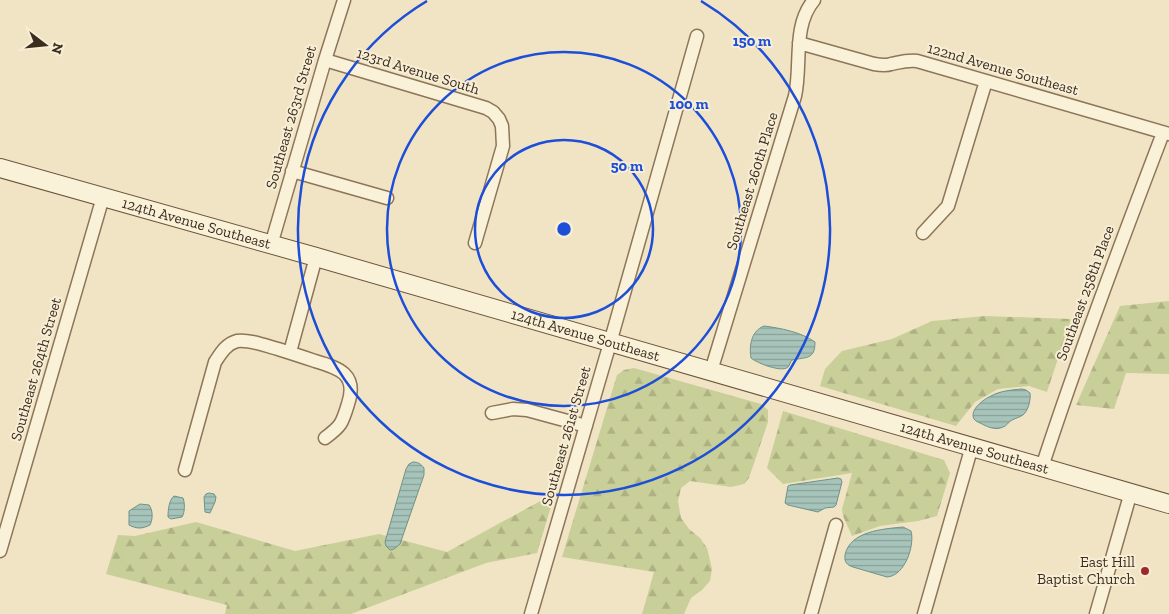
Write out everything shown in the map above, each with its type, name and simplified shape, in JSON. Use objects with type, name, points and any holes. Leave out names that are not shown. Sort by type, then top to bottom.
[{"type":"street","name":"Southeast 263rd Street","points":[[271,244],[344,0]]},
{"type":"street","name":"Southeast 260th Place","points":[[711,371],[795,96],[798,84],[801,26],[814,0]]},
{"type":"street","name":"Southeast 261st Street","points":[[531,614],[697,36]]},
{"type":"street","name":"122nd Avenue Southeast","points":[[799,43],[874,64],[884,65],[907,60],[917,61],[1166,133]]},
{"type":"street","name":"123rd Avenue South","points":[[325,60],[486,108],[499,118],[502,126],[503,146],[475,243]]},
{"type":"street","points":[[923,232],[948,206],[986,81]]},
{"type":"street","name":"Southeast 258th Place","points":[[1042,467],[1079,356],[1114,260],[1166,133]]},
{"type":"street","name":"124th Avenue Southeast","points":[[0,168],[271,244],[1169,504]]},
{"type":"street","points":[[292,171],[387,198]]},
{"type":"street","name":"Southeast 264th Street","points":[[0,551],[104,197]]},
{"type":"street","points":[[290,352],[316,257]]},
{"type":"street","points":[[185,470],[216,362],[221,352],[237,341],[245,341],[290,352],[341,370],[351,385],[351,396],[342,421],[337,429],[325,438]]},
{"type":"street","points":[[492,413],[513,408],[586,426]]},
{"type":"street","points":[[924,614],[972,446]]},
{"type":"street","points":[[1096,614],[1131,492]]},
{"type":"street","points":[[811,614],[836,525]]},
{"type":"green space","points":[[1169,301],[1169,374],[1126,373],[1114,409],[1076,405],[1120,306]]},
{"type":"green space","points":[[985,316],[1071,319],[1047,392],[1029,386],[998,389],[975,402],[956,426],[820,386],[825,369],[842,351],[892,339],[932,321]]},
{"type":"green space","points":[[634,368],[761,404],[768,410],[768,422],[749,478],[744,484],[731,487],[690,481],[681,488],[678,501],[681,518],[707,548],[712,569],[710,581],[691,598],[684,614],[642,614],[654,572],[562,557],[617,375],[624,370]]},
{"type":"green space","points":[[783,411],[944,460],[950,473],[937,516],[918,521],[880,526],[852,536],[842,509],[852,473],[783,484],[767,468]]},
{"type":"green space","points":[[555,493],[537,553],[486,563],[351,614],[225,614],[227,605],[106,574],[118,535],[135,536],[196,522],[295,551],[379,534],[447,552]]},
{"type":"water","points":[[764,326],[790,331],[803,336],[815,342],[815,348],[809,357],[792,360],[785,369],[764,365],[751,358],[750,353],[752,339],[756,331]]},
{"type":"water","points":[[1022,389],[1030,393],[1030,402],[1023,415],[998,428],[989,427],[974,419],[975,409],[988,397],[1010,390]]},
{"type":"water","points":[[413,462],[421,464],[424,468],[424,475],[400,544],[390,550],[385,542],[406,469]]},
{"type":"water","points":[[838,478],[842,482],[834,507],[825,508],[818,512],[785,503],[788,486],[790,485]]},
{"type":"water","points":[[209,493],[214,494],[216,497],[210,513],[205,512],[204,497]]},
{"type":"water","points":[[174,496],[183,498],[184,510],[182,517],[171,519],[168,517],[169,508]]},
{"type":"water","points":[[140,504],[149,505],[152,520],[150,525],[140,528],[129,525],[129,511]]},
{"type":"water","points":[[903,527],[911,531],[910,551],[904,566],[893,575],[887,577],[853,567],[846,563],[845,555],[848,547],[860,536],[877,530]]},
{"type":"place","name":"East Hill Baptist Church","points":[[1145,571]]}]
